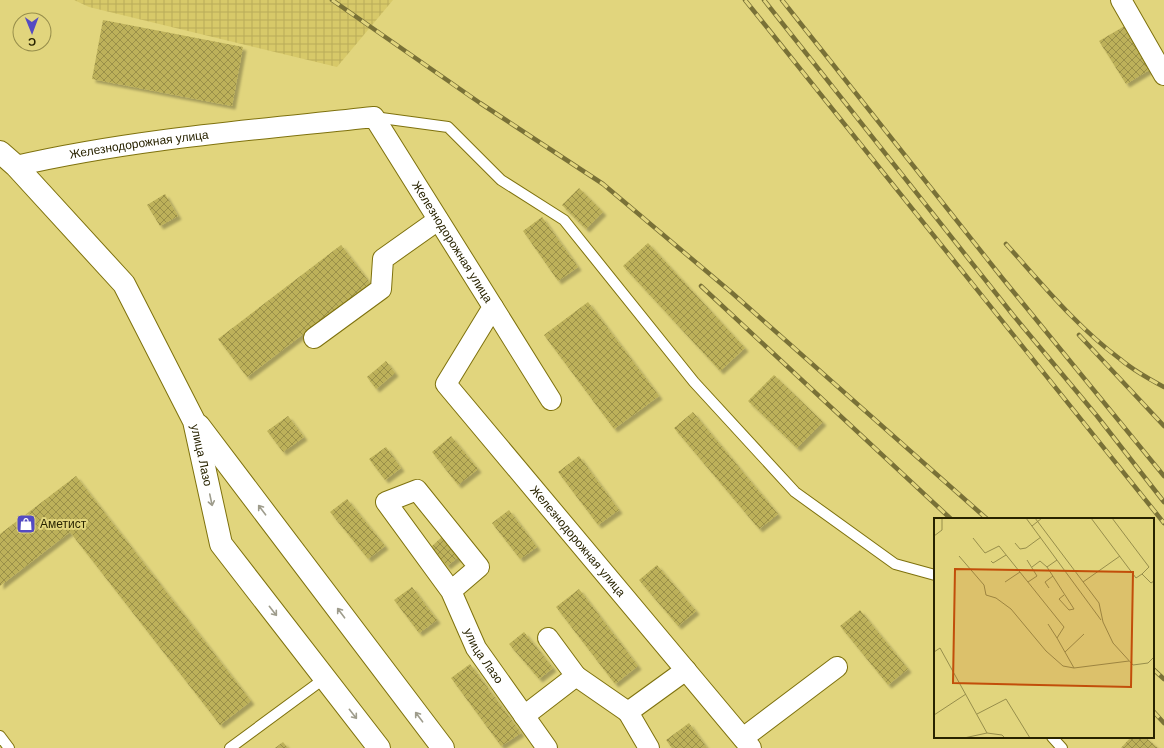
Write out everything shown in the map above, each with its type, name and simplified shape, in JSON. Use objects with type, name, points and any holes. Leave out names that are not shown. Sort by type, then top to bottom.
[{"type":"street","points":[[1121,0],[1164,75]]},
{"type":"street","name":"Железнодорожная улица","points":[[8,159],[55,157],[160,141],[374,117],[493,307],[446,384],[747,743],[837,667]]},
{"type":"street","name":"улица Лазо","points":[[8,159],[124,284],[194,421],[221,544],[379,748]]},
{"type":"street","points":[[314,338],[381,289],[383,259],[438,220]]},
{"type":"street","points":[[493,307],[551,400]]},
{"type":"street","points":[[194,421],[443,748]]},
{"type":"street","name":"улица Лазо","points":[[451,591],[479,567],[417,490],[386,502],[451,591],[476,648],[547,748]]},
{"type":"street","points":[[548,638],[576,676],[628,712],[649,748]]},
{"type":"street","points":[[628,712],[686,670]]},
{"type":"street","points":[[524,716],[576,676]]},
{"type":"lane","points":[[374,117],[448,127],[501,180],[564,220],[694,382],[795,492],[895,564],[934,575]]},
{"type":"lane","points":[[230,748],[325,678]]},
{"type":"lane","points":[[0,736],[9,748]]},
{"type":"lane","points":[[1053,738],[1062,748]]},
{"type":"shaded area","points":[[74,0],[393,0],[337,67],[89,7]]},
{"type":"building","points":[[103,20],[243,47],[232,106],[92,79]]},
{"type":"building","points":[[1128,24],[1154,67],[1126,84],[1099,41]]},
{"type":"building","points":[[579,188],[603,212],[586,229],[562,205]]},
{"type":"building","points":[[165,194],[178,216],[160,226],[147,205]]},
{"type":"building","points":[[542,217],[578,267],[558,281],[523,231]]},
{"type":"building","points":[[648,243],[745,348],[720,371],[623,266]]},
{"type":"building","points":[[341,245],[370,283],[247,377],[218,339]]},
{"type":"building","points":[[588,302],[659,396],[614,429],[544,335]]},
{"type":"building","points":[[386,361],[395,373],[376,389],[367,377]]},
{"type":"building","points":[[774,375],[823,422],[797,448],[748,401]]},
{"type":"building","points":[[693,412],[778,514],[759,529],[674,428]]},
{"type":"building","points":[[288,416],[304,437],[283,452],[267,431]]},
{"type":"building","points":[[451,436],[478,469],[458,485],[432,452]]},
{"type":"building","points":[[386,447],[401,468],[385,480],[369,459]]},
{"type":"building","points":[[579,456],[619,510],[598,525],[558,472]]},
{"type":"building","points":[[76,476],[251,701],[220,725],[70,532],[0,586],[0,534]]},
{"type":"building","points":[[347,499],[385,546],[368,559],[330,512]]},
{"type":"building","points":[[509,510],[537,547],[520,559],[492,523]]},
{"type":"building","points":[[444,535],[461,555],[447,566],[431,547]]},
{"type":"building","points":[[657,565],[696,611],[678,626],[639,580]]},
{"type":"building","points":[[412,587],[437,620],[419,633],[394,600]]},
{"type":"building","points":[[579,589],[638,666],[615,684],[556,607]]},
{"type":"building","points":[[860,610],[908,669],[888,685],[840,626]]},
{"type":"building","points":[[524,632],[553,668],[539,679],[509,644]]},
{"type":"building","points":[[470,664],[521,733],[501,746],[451,678]]},
{"type":"building","points":[[689,723],[707,748],[672,748],[666,740]]},
{"type":"building","points":[[1130,738],[1146,738],[1158,748],[1121,748]]},
{"type":"building","points":[[283,742],[288,748],[275,748]]},
{"type":"railway","points":[[332,0],[480,103],[603,184],[731,292],[986,518]]},
{"type":"railway","points":[[745,0],[1164,523]]},
{"type":"railway","points":[[764,0],[1013,315],[1097,416],[1164,502]]},
{"type":"railway","points":[[782,0],[1003,279],[1164,476]]},
{"type":"railway","points":[[1006,244],[1060,304],[1104,347],[1130,367],[1164,387]]},
{"type":"railway","points":[[701,286],[950,518]]},
{"type":"railway","points":[[1079,335],[1164,426]]},
{"type":"railway","points":[[1154,670],[1164,679]]},
{"type":"railway","points":[[1154,712],[1164,723]]},
{"type":"place","name":"Аметист","points":[[26,524]]}]
